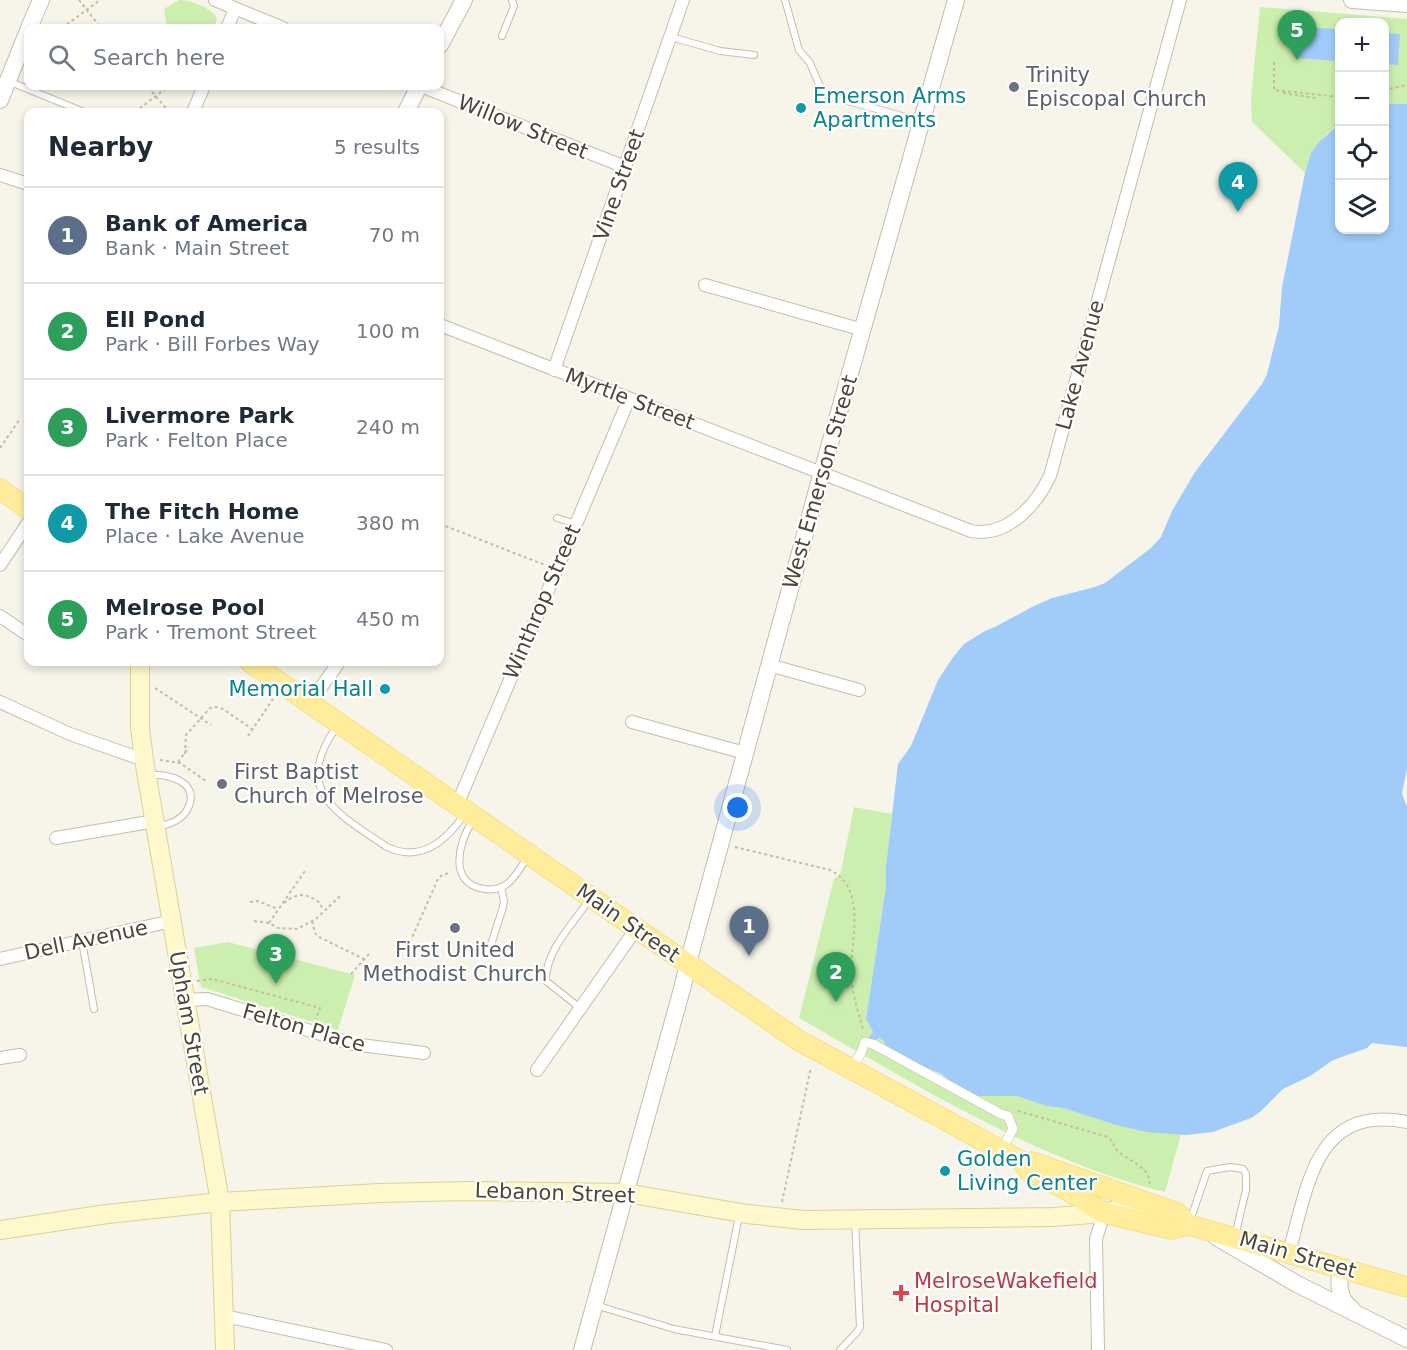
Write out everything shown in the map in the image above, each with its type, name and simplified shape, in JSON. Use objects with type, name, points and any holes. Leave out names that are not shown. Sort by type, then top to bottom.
[{"type":"main road","points":[[0,489],[24,505]]},
{"type":"main road","name":"Upham Street","points":[[140,666],[146,768],[220,1202],[225,1350]]},
{"type":"main road","name":"Upham Street","points":[[141,688],[146,666]]},
{"type":"main road","name":"Main Street","points":[[263,666],[283,684],[310,703],[798,1040],[1021,1161],[1036,1162],[1147,1196],[1178,1213],[1194,1226]]},
{"type":"main road","name":"Main Street","points":[[1021,1161],[1029,1171],[1069,1191],[1104,1213],[1171,1229],[1194,1226],[1407,1287]]},
{"type":"main road","name":"Lebanon Street","points":[[0,1230],[107,1214],[220,1202],[368,1194],[470,1191],[626,1193],[779,1218],[855,1220],[1015,1219],[1104,1213],[1147,1196]]},
{"type":"street","points":[[31,24],[41,0]]},
{"type":"street","points":[[214,0],[233,5],[274,24]]},
{"type":"street","points":[[444,38],[464,0]]},
{"type":"street","name":"Vine Street","points":[[554,370],[683,0]]},
{"type":"street","name":"West Emerson Street","points":[[582,1350],[822,472],[956,0]]},
{"type":"street","name":"Lake Avenue","points":[[822,472],[976,532],[988,531],[1007,524],[1022,515],[1037,498],[1052,468],[1180,0]]},
{"type":"street","points":[[1352,0],[1407,4]]},
{"type":"street","points":[[228,24],[233,5]]},
{"type":"street","points":[[0,100],[24,42]]},
{"type":"street","points":[[195,108],[202,90]]},
{"type":"street","points":[[408,108],[418,90]]},
{"type":"street","name":"Willow Street","points":[[430,90],[625,167]]},
{"type":"street","points":[[0,175],[24,183]]},
{"type":"street","points":[[705,285],[863,330]]},
{"type":"street","name":"Myrtle Street","points":[[444,327],[822,472]]},
{"type":"street","name":"Winthrop Street","points":[[466,811],[556,569],[629,399]]},
{"type":"street","points":[[0,565],[24,529]]},
{"type":"street","points":[[0,616],[24,632]]},
{"type":"street","points":[[769,665],[859,690]]},
{"type":"street","points":[[310,703],[336,666]]},
{"type":"street","points":[[0,702],[146,768]]},
{"type":"street","points":[[632,722],[745,753]]},
{"type":"street","points":[[56,838],[155,825]]},
{"type":"street","name":"Dell Avenue","points":[[0,959],[172,921]]},
{"type":"street","points":[[537,1070],[636,929]]},
{"type":"street","name":"Felton Place","points":[[184,992],[359,1045],[424,1053]]},
{"type":"street","points":[[851,1069],[865,1042],[881,1048],[1008,1116],[1012,1129],[1001,1151]]},
{"type":"street","points":[[0,1058],[20,1055]]},
{"type":"street","points":[[1289,1252],[1312,1172],[1318,1156],[1330,1141],[1352,1126],[1368,1120],[1407,1122]]},
{"type":"street","points":[[1098,1350],[1096,1239],[1104,1213]]},
{"type":"street","points":[[1194,1226],[1297,1284],[1407,1340]]},
{"type":"street","points":[[1341,1268],[1339,1282],[1341,1297],[1347,1305],[1362,1316]]},
{"type":"street","points":[[224,1316],[386,1350]]},
{"type":"lane","points":[[502,36],[514,6],[512,0]]},
{"type":"lane","points":[[785,0],[799,50],[810,63],[826,95],[920,122]]},
{"type":"lane","points":[[671,37],[720,51],[754,55]]},
{"type":"lane","points":[[8,81],[24,88]]},
{"type":"lane","points":[[30,90],[74,108]]},
{"type":"lane","points":[[557,518],[576,524]]},
{"type":"lane","points":[[339,723],[324,745],[318,770],[324,797],[341,816],[387,847],[408,852],[426,849],[442,841],[451,833],[466,811]]},
{"type":"lane","points":[[146,768],[184,783],[190,792],[189,806],[182,816],[176,821],[155,825]]},
{"type":"lane","points":[[466,811],[464,836],[459,855],[459,870],[465,879],[478,887],[488,889],[501,887],[508,883],[530,855]]},
{"type":"lane","points":[[488,954],[503,908],[504,898],[501,887]]},
{"type":"lane","points":[[580,1008],[546,981],[546,970],[551,955],[591,897]]},
{"type":"lane","points":[[82,941],[94,1009]]},
{"type":"lane","points":[[1194,1226],[1207,1171],[1237,1166],[1243,1169],[1247,1182],[1235,1237]]},
{"type":"lane","points":[[715,1336],[740,1213]]},
{"type":"lane","points":[[840,1350],[858,1330],[855,1220]]},
{"type":"lane","points":[[595,1304],[674,1329],[766,1348],[787,1350]]},
{"type":"path","points":[[79,0],[98,24]]},
{"type":"path","points":[[68,24],[100,0]]},
{"type":"path","points":[[1274,62],[1273,88],[1277,91],[1335,97]]},
{"type":"path","points":[[1389,89],[1407,85]]},
{"type":"path","points":[[140,108],[163,90]]},
{"type":"path","points":[[152,92],[165,108]]},
{"type":"path","points":[[0,448],[20,419]]},
{"type":"path","points":[[444,526],[556,569]]},
{"type":"path","points":[[248,736],[283,684]]},
{"type":"path","points":[[141,688],[211,725]]},
{"type":"path","points":[[184,754],[186,735],[209,709],[219,707],[252,729]]},
{"type":"path","points":[[178,762],[189,747]]},
{"type":"path","points":[[146,768],[171,760],[178,762],[206,781]]},
{"type":"path","points":[[720,844],[830,870],[847,882],[854,907],[852,984],[865,1042]]},
{"type":"path","points":[[398,943],[406,944],[411,940],[441,876],[459,870]]},
{"type":"path","points":[[282,905],[305,871]]},
{"type":"path","points":[[269,923],[278,909],[294,896],[304,895],[320,903],[322,913]]},
{"type":"path","points":[[254,921],[269,923],[278,928],[291,929],[305,926],[341,895]]},
{"type":"path","points":[[250,902],[258,901],[278,909]]},
{"type":"path","points":[[312,921],[315,933],[319,937],[364,959]]},
{"type":"path","points":[[351,974],[369,954]]},
{"type":"path","points":[[184,992],[212,979],[320,1008],[312,1032]]},
{"type":"path","points":[[779,1218],[815,1050]]},
{"type":"path","points":[[1008,1116],[1013,1111],[1019,1112],[1108,1137],[1116,1149],[1146,1173],[1150,1182],[1147,1196]]},
{"type":"green space","points":[[179,0],[184,0],[206,8],[217,18],[215,24],[166,24],[164,9]]},
{"type":"green space","points":[[1260,7],[1407,19],[1407,104],[1389,105],[1389,18],[1335,18],[1335,127],[1318,145],[1305,173],[1252,122],[1251,97]]},
{"type":"green space","points":[[854,807],[892,814],[886,886],[866,1019],[873,1032],[868,1037],[873,1041],[879,1038],[960,1088],[1017,1096],[1116,1125],[1181,1134],[1165,1192],[1070,1161],[1023,1140],[931,1093],[799,1018],[834,879],[840,875]]},
{"type":"green space","points":[[228,942],[355,975],[338,1030],[201,987],[194,948]]},
{"type":"water","points":[[1298,27],[1335,29],[1335,61],[1296,58]]},
{"type":"water","points":[[1389,33],[1400,34],[1398,65],[1389,64]]},
{"type":"water","points":[[1389,104],[1407,104],[1407,769],[1402,793],[1407,807],[1407,1047],[1372,1043],[1367,1048],[1333,1060],[1310,1076],[1283,1089],[1251,1118],[1213,1132],[1186,1135],[1147,1132],[1063,1108],[1046,1106],[1017,1096],[975,1096],[941,1074],[887,1050],[884,1041],[879,1038],[873,1042],[868,1038],[873,1032],[866,1019],[886,886],[886,866],[898,764],[911,746],[938,680],[964,644],[1052,598],[1105,583],[1151,548],[1161,537],[1172,511],[1195,472],[1262,384],[1267,374],[1279,326],[1282,287],[1305,173],[1311,153],[1335,128],[1335,234],[1389,234]]},
{"type":"place","name":"Melrose Pool","points":[[1297,60]]},
{"type":"place","name":"Trinity Episcopal Church","points":[[1014,87]]},
{"type":"place","name":"Emerson Arms Apartments","points":[[801,108]]},
{"type":"place","name":"The Fitch Home","points":[[1238,212]]},
{"type":"place","name":"Memorial Hall","points":[[385,689]]},
{"type":"place","name":"First Baptist Church of Melrose","points":[[222,784]]},
{"type":"place","name":"First United Methodist Church","points":[[455,928]]},
{"type":"place","name":"Bank of America","points":[[749,956]]},
{"type":"place","name":"Livermore Park","points":[[276,984]]},
{"type":"place","name":"Ell Pond","points":[[836,1002]]},
{"type":"place","name":"Golden Living Center","points":[[945,1171]]},
{"type":"place","name":"MelroseWakefield Hospital","points":[[901,1293]]}]
